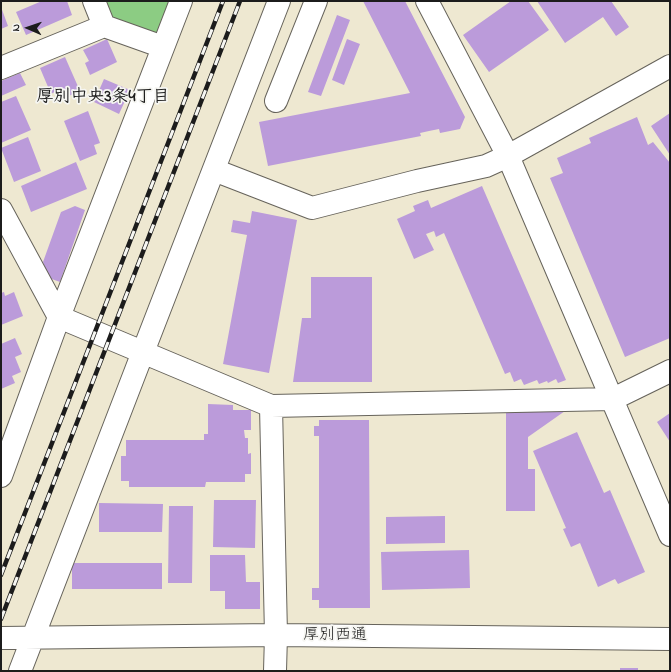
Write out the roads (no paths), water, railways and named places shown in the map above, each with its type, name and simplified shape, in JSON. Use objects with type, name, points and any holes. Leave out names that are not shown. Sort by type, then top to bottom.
[{"type":"street","points":[[94,1],[104,26]]},
{"type":"street","points":[[1,476],[59,317],[181,1]]},
{"type":"street","points":[[20,671],[279,1]]},
{"type":"street","points":[[276,101],[316,1]]},
{"type":"street","points":[[427,1],[508,156],[670,535]]},
{"type":"street","points":[[1,68],[104,26],[163,47]]},
{"type":"street","points":[[214,170],[312,208],[417,181],[486,166],[508,156],[670,66]]},
{"type":"street","points":[[1,210],[59,317],[271,406],[613,399],[670,371]]},
{"type":"street","points":[[271,406],[276,636],[275,671]]},
{"type":"street","name":"厚別西通","points":[[1,638],[276,636],[670,638]]},
{"type":"railway","points":[[1,575],[223,1]]},
{"type":"railway","points":[[1,619],[240,1]]},
{"type":"district","name":"厚別中央3条4丁目","points":[[103,98]]}]
